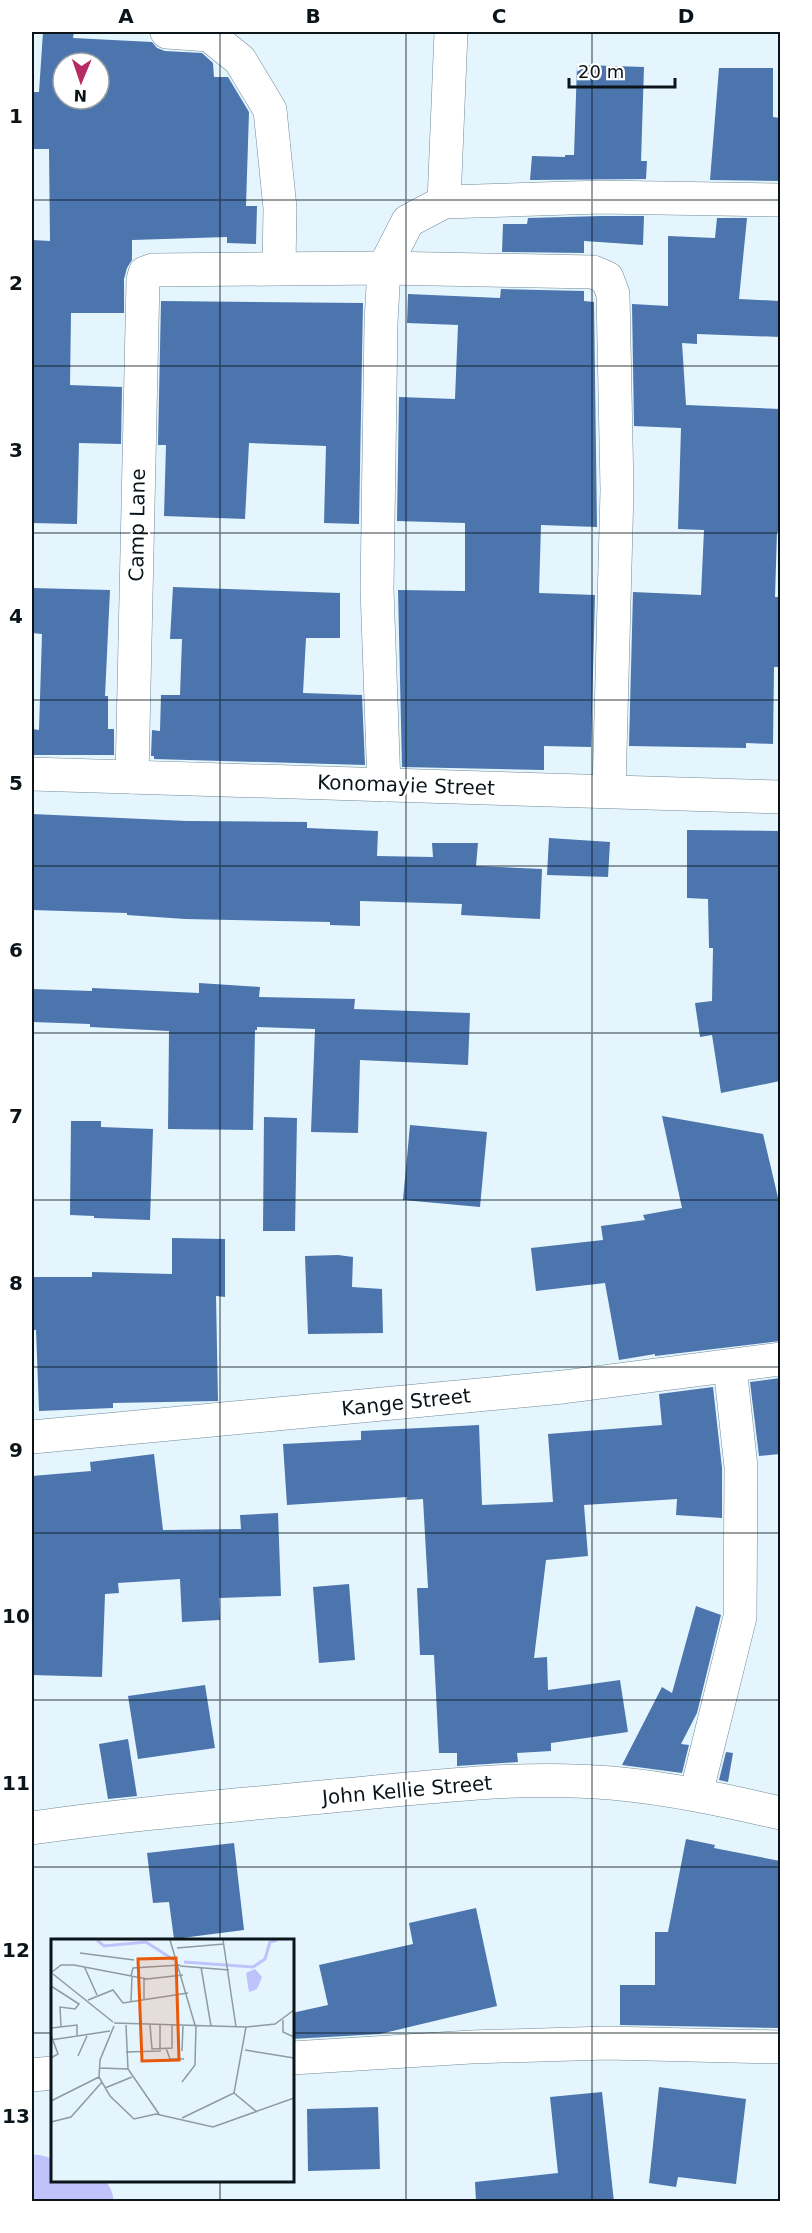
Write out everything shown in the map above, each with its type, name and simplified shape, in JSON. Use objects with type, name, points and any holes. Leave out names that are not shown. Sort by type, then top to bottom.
[{"type":"street","points":[[167,32],[209,34],[240,60],[270,110],[280,208],[279,267],[593,272],[607,278],[613,294],[617,490],[609,791]]},
{"type":"street","points":[[444,202],[451,32]]},
{"type":"street","points":[[384,785],[376,589],[384,268],[408,221],[444,202],[601,197],[780,200]]},
{"type":"street","name":"Camp Lane","points":[[132,777],[143,280],[145,273],[153,270],[279,267]]},
{"type":"street","name":"Konomayie Street","points":[[32,774],[780,796]]},
{"type":"street","name":"Kange Street","points":[[32,1437],[552,1388],[780,1359]]},
{"type":"street","points":[[696,1794],[740,1617],[741,1467],[730,1367]]},
{"type":"street","name":"John Kellie Street","points":[[32,1828],[116,1816],[484,1782],[610,1783],[696,1794],[780,1814]]},
{"type":"street","points":[[294,2058],[471,2047],[607,2043],[780,2047]]},
{"type":"street","points":[[32,2075],[51,2073]]},
{"type":"building","points":[[43,32],[74,32],[73,38],[152,42],[157,48],[165,51],[202,53],[213,63],[214,77],[228,77],[249,112],[246,206],[257,206],[256,244],[227,243],[227,237],[132,240],[132,260],[124,279],[124,313],[71,313],[70,385],[122,387],[121,444],[79,443],[77,524],[32,523],[32,240],[50,241],[49,149],[32,149],[32,92],[39,92]]},
{"type":"building","points":[[583,65],[644,67],[641,161],[647,161],[646,179],[530,180],[532,156],[574,155],[577,66],[583,67]]},
{"type":"building","points":[[719,68],[773,68],[773,117],[780,118],[780,181],[710,180]]},
{"type":"building","points":[[644,216],[643,245],[584,241],[584,253],[502,252],[503,224],[527,224],[528,218]]},
{"type":"building","points":[[717,218],[747,218],[739,299],[780,301],[780,337],[697,334],[697,344],[682,343],[686,405],[780,409],[780,532],[777,532],[775,597],[780,597],[780,667],[774,667],[773,744],[746,743],[746,748],[629,746],[633,592],[701,595],[704,530],[678,529],[681,428],[634,426],[632,304],[668,306],[668,236],[715,238]]},
{"type":"building","points":[[501,289],[584,291],[584,301],[594,302],[597,527],[541,525],[539,593],[595,595],[591,747],[544,746],[544,770],[402,767],[398,590],[465,591],[465,523],[397,521],[399,397],[455,399],[458,325],[407,323],[408,294],[500,298]]},
{"type":"building","points":[[161,301],[363,303],[359,524],[324,523],[326,446],[249,443],[245,519],[164,516],[166,445],[158,445]]},
{"type":"building","points":[[173,587],[340,593],[340,638],[306,638],[303,693],[362,695],[365,765],[154,759],[154,756],[151,756],[152,730],[160,731],[161,695],[180,695],[182,639],[170,639]]},
{"type":"building","points":[[32,588],[110,590],[105,696],[108,696],[108,729],[114,729],[114,755],[32,755],[32,729],[39,730],[42,634],[32,633]]},
{"type":"building","points":[[32,814],[187,821],[307,822],[307,828],[378,831],[377,856],[433,857],[432,843],[478,843],[476,866],[542,869],[540,919],[461,915],[462,904],[360,901],[360,926],[330,925],[330,922],[185,919],[127,915],[127,913],[32,910]]},
{"type":"building","points":[[687,830],[780,831],[780,1081],[721,1093],[712,1035],[700,1037],[695,1003],[712,1001],[713,948],[709,948],[708,899],[687,898]]},
{"type":"building","points":[[549,838],[610,842],[608,877],[547,875]]},
{"type":"building","points":[[199,983],[260,987],[259,997],[355,999],[354,1009],[470,1013],[468,1065],[360,1060],[358,1133],[311,1132],[315,1029],[257,1027],[255,1030],[253,1130],[168,1129],[169,1031],[90,1027],[90,1024],[32,1022],[32,989],[92,991],[92,988],[199,993]]},
{"type":"building","points":[[662,1116],[763,1134],[780,1206],[780,1341],[619,1360],[605,1283],[536,1291],[531,1248],[603,1240],[601,1226],[645,1220],[643,1215],[682,1208]]},
{"type":"building","points":[[264,1117],[297,1118],[295,1231],[263,1231]]},
{"type":"building","points":[[71,1121],[101,1121],[101,1127],[153,1129],[150,1220],[70,1215]]},
{"type":"building","points":[[410,1125],[487,1132],[480,1207],[403,1200]]},
{"type":"building","points":[[172,1238],[225,1239],[225,1297],[216,1296],[218,1401],[113,1403],[113,1408],[39,1411],[36,1330],[32,1330],[32,1277],[92,1277],[92,1272],[172,1274]]},
{"type":"building","points":[[305,1256],[353,1257],[352,1287],[382,1289],[383,1333],[308,1334]]},
{"type":"building","points":[[780,1378],[780,1454],[759,1456],[750,1382]]},
{"type":"building","points":[[713,1387],[722,1468],[722,1518],[676,1515],[677,1499],[584,1505],[588,1556],[546,1560],[534,1658],[547,1657],[548,1690],[620,1680],[628,1732],[551,1743],[551,1751],[517,1753],[518,1762],[457,1766],[457,1753],[439,1753],[434,1655],[420,1655],[417,1588],[428,1588],[423,1499],[407,1500],[407,1497],[287,1505],[283,1444],[361,1440],[361,1431],[479,1425],[482,1505],[553,1502],[548,1434],[662,1425],[659,1394]]},
{"type":"building","points":[[154,1454],[163,1530],[241,1529],[240,1515],[278,1513],[281,1596],[219,1598],[220,1620],[182,1622],[180,1579],[118,1583],[119,1593],[105,1594],[102,1677],[32,1675],[32,1476],[91,1471],[90,1462]]},
{"type":"building","points":[[349,1584],[355,1660],[319,1663],[313,1587]]},
{"type":"building","points":[[696,1606],[721,1615],[697,1713],[681,1744],[689,1745],[682,1773],[622,1765],[662,1687],[672,1693]]},
{"type":"building","points":[[205,1685],[215,1748],[138,1759],[128,1696]]},
{"type":"building","points":[[128,1739],[137,1796],[108,1799],[99,1744]]},
{"type":"building","points":[[726,1752],[733,1753],[728,1782],[719,1780]]},
{"type":"building","points":[[686,1839],[715,1845],[714,1848],[780,1861],[780,2028],[620,2025],[620,1985],[655,1985],[655,1932],[668,1932]]},
{"type":"building","points":[[234,1843],[244,1930],[174,1939],[169,1902],[153,1903],[147,1853]]},
{"type":"building","points":[[476,1908],[497,2006],[380,2034],[294,2039],[294,2013],[328,2005],[319,1965],[413,1944],[409,1923]]},
{"type":"building","points":[[659,2087],[746,2099],[736,2184],[678,2177],[676,2187],[649,2183]]},
{"type":"building","points":[[602,2092],[614,2202],[476,2202],[475,2182],[558,2173],[550,2097]]},
{"type":"building","points":[[378,2107],[380,2169],[308,2171],[307,2109]]},
{"type":"waterway","points":[[34,2186],[82,2202]]}]
